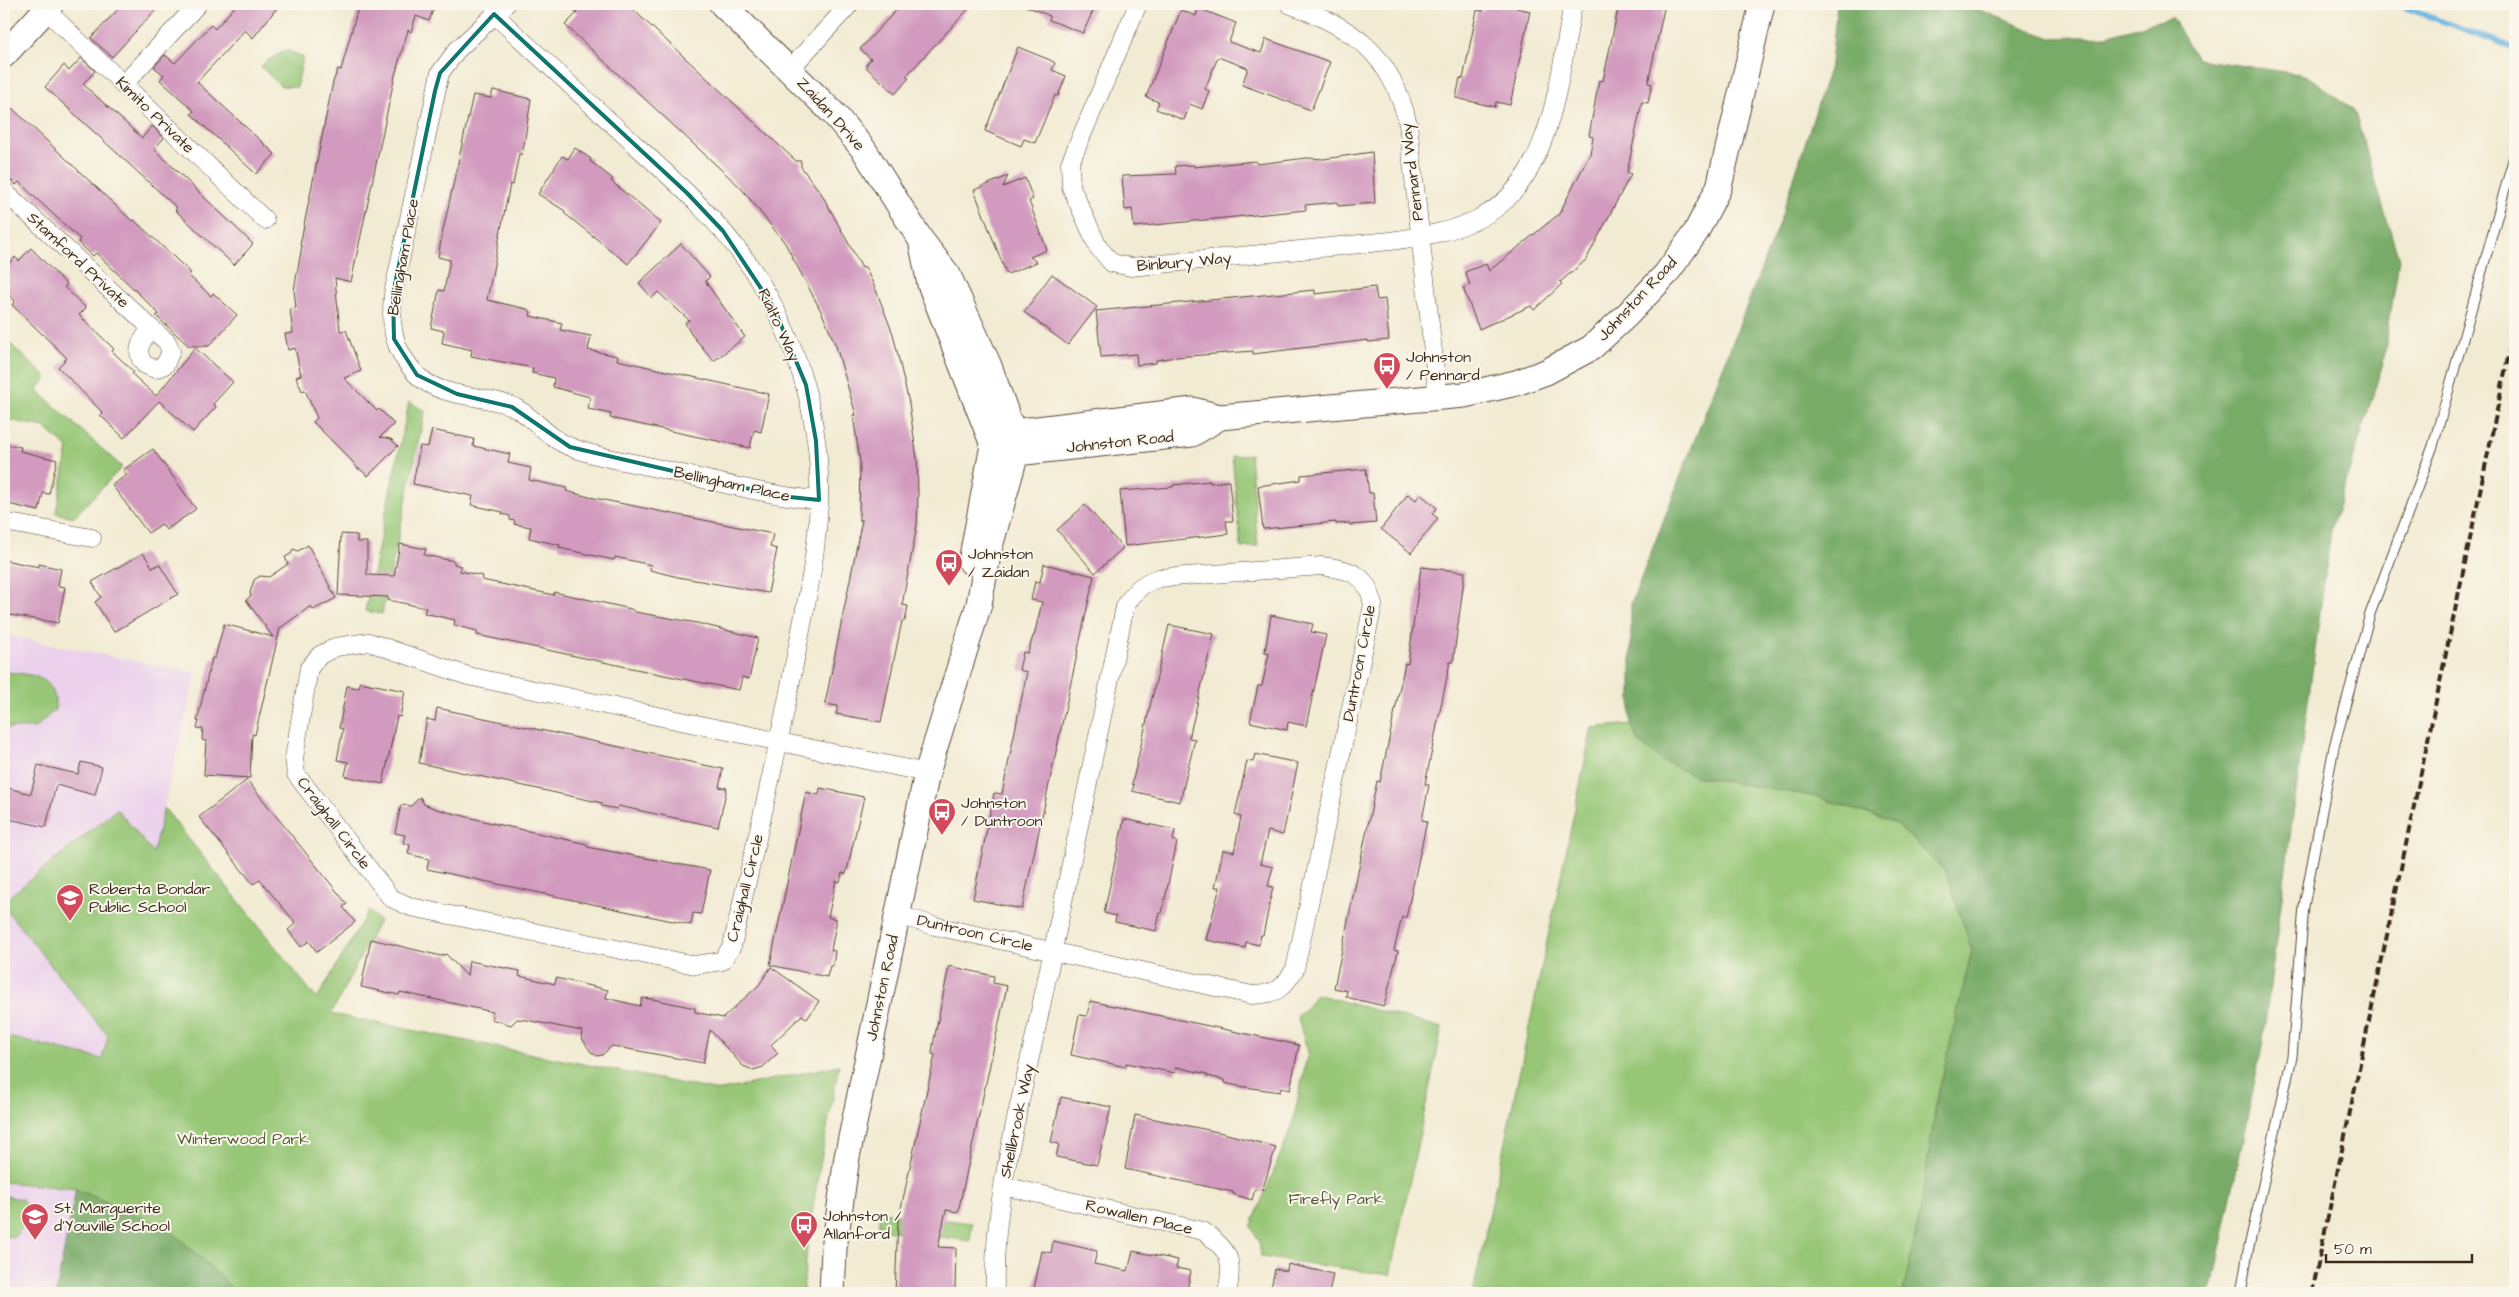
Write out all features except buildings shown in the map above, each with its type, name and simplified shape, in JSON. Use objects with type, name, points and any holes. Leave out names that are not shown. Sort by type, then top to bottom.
[{"type":"street","points":[[123,85],[198,4]]},
{"type":"street","name":"Zaidan Drive","points":[[722,4],[835,115],[864,150],[920,240],[948,275],[989,366],[1015,443]]},
{"type":"street","points":[[790,69],[850,4]]},
{"type":"street","name":"Binbury Way","points":[[1138,4],[1070,163],[1071,187],[1098,247],[1112,263],[1131,267],[1370,244],[1420,236],[1467,224],[1483,216],[1520,184],[1532,165],[1549,122],[1573,4]]},
{"type":"street","name":"Pennard Way","points":[[1289,4],[1325,17],[1355,36],[1378,58],[1392,77],[1402,100],[1408,124],[1438,397]]},
{"type":"street","name":"Johnston Road","points":[[953,686],[963,601],[993,445],[1015,443],[1193,410],[1220,417],[1464,395],[1516,383],[1546,372],[1591,348],[1627,315],[1666,274],[1696,232],[1719,187],[1762,4]]},
{"type":"street","points":[[4,56],[48,7]]},
{"type":"street","name":"Kimito Private","points":[[48,7],[123,85],[265,220]]},
{"type":"street","name":"Bellingham Place","points":[[500,9],[457,50],[440,73],[393,294],[390,320],[394,339],[401,355],[417,375],[432,385],[512,406],[570,447],[780,496],[819,500]]},
{"type":"street","name":"Rialto Way","points":[[500,9],[687,192],[723,231],[752,269],[774,308],[806,385],[816,441],[819,500],[812,571],[780,742]]},
{"type":"street","name":"Stamford Private","points":[[4,191],[151,328]]},
{"type":"street","name":"Zaidan Drive","points":[[920,240],[930,284],[993,445]]},
{"type":"street","name":"Johnston Road","points":[[832,1293],[834,1249],[847,1157],[927,773],[979,604],[1015,443]]},
{"type":"street","points":[[4,522],[92,538]]},
{"type":"street","name":"Duntroon Circle","points":[[898,915],[935,926],[1053,950],[1252,995],[1268,994],[1283,988],[1295,969],[1373,605],[1371,592],[1360,576],[1347,569],[1313,567],[1159,578],[1146,582],[1134,592],[1125,607],[1053,950]]},
{"type":"street","name":"Craighall Circle","points":[[780,742],[732,946],[722,961],[695,965],[411,907],[391,898],[296,774],[294,758],[309,668],[320,655],[336,647],[369,642],[468,676],[927,773]]},
{"type":"street","name":"Shellbrook Way","points":[[995,1293],[994,1265],[1003,1186],[1053,950]]},
{"type":"street","name":"Rowallen Place","points":[[1003,1186],[1203,1231],[1220,1243],[1228,1255],[1231,1272],[1227,1293]]},
{"type":"lane","points":[[2241,1293],[2248,1251],[2292,1057],[2304,906],[2334,747],[2370,614],[2434,446],[2515,153]]},
{"type":"highlighted area","points":[[494,14],[687,193],[723,231],[774,308],[806,385],[816,441],[819,500],[780,496],[570,447],[512,407],[457,394],[417,375],[394,339],[393,294],[435,91],[440,73]]},
{"type":"shaded area","name":"Roberta Bondar Public School","points":[[4,635],[196,673],[103,1059],[4,1036]]},
{"type":"shaded area","name":"St. Marguerite d'Youville School","points":[[4,1182],[76,1189],[56,1293],[4,1293]]},
{"type":"green space","points":[[1837,4],[1965,4],[2051,38],[2106,36],[2172,17],[2197,59],[2306,75],[2354,110],[2399,260],[2383,363],[2331,530],[2262,1046],[2211,1293],[1903,1293],[1920,1214],[1936,1104],[1972,950],[1946,872],[1897,824],[1818,797],[1695,776],[1663,761],[1639,742],[1631,724],[1631,604],[1782,215],[1831,63]]},
{"type":"green space","points":[[286,50],[303,57],[297,87],[281,86],[261,67],[265,62]]},
{"type":"green space","points":[[4,338],[47,378],[37,390],[122,467],[74,517],[56,513],[68,448],[44,427],[4,419]]},
{"type":"green space","points":[[409,402],[425,411],[382,614],[365,611]]},
{"type":"green space","points":[[1250,454],[1258,546],[1241,548],[1232,456]]},
{"type":"green space","points":[[4,672],[24,674],[41,679],[52,690],[55,698],[55,710],[35,728],[4,728]]},
{"type":"green space","points":[[1631,724],[1639,742],[1695,776],[1818,797],[1897,824],[1946,872],[1972,950],[1936,1104],[1920,1214],[1903,1293],[1473,1293],[1592,728]]},
{"type":"green space","name":"Winterwood Park","points":[[164,808],[317,999],[369,910],[379,921],[331,1014],[719,1091],[839,1065],[813,1207],[803,1293],[56,1293],[76,1189],[4,1182],[4,1036],[102,1059],[108,1036],[4,907],[4,901],[117,809],[153,853]]},
{"type":"green space","name":"Firefly Park","points":[[1316,994],[1442,1028],[1390,1275],[1261,1257],[1259,1241],[1251,1227],[1292,1126],[1308,1052],[1297,1016],[1308,1006]]},
{"type":"green space","points":[[76,1189],[169,1229],[224,1279],[234,1293],[56,1293]]},
{"type":"green space","points":[[4,1196],[22,1199],[25,1204],[25,1219],[15,1237],[4,1236]]},
{"type":"green space","points":[[880,1212],[972,1223],[970,1241],[878,1229]]},
{"type":"waterway","points":[[2395,4],[2515,48]]},
{"type":"railway","points":[[2312,1293],[2515,324]]},
{"type":"place","name":"Johnston / Pennard","points":[[1387,390]]},
{"type":"place","name":"Johnston / Zaidan","points":[[949,587]]},
{"type":"place","name":"Johnston / Duntroon","points":[[942,836]]},
{"type":"place","name":"Roberta Bondar Public School","points":[[70,922]]},
{"type":"place","name":"St. Marguerite d'Youville School","points":[[35,1241]]},
{"type":"place","name":"Johnston / Allanford","points":[[804,1249]]}]
